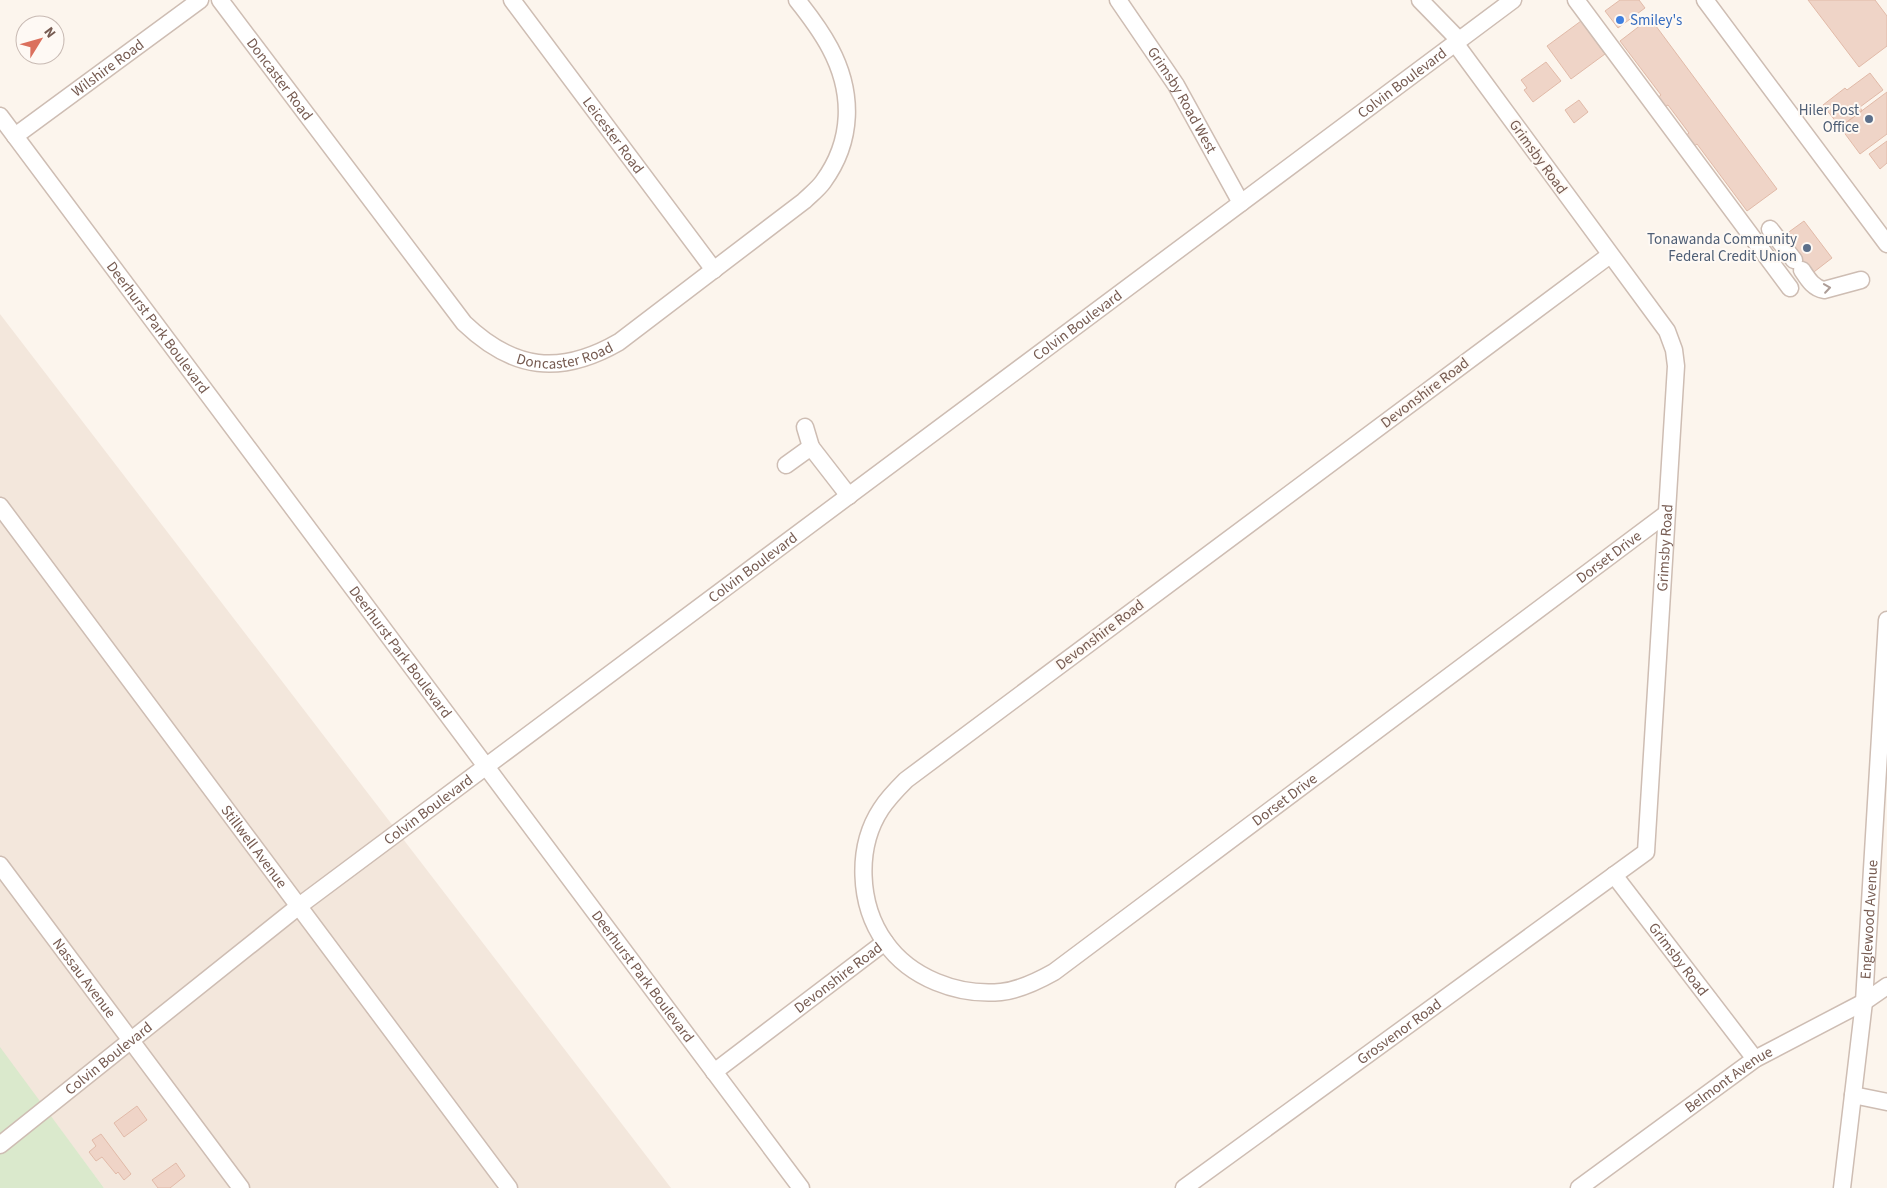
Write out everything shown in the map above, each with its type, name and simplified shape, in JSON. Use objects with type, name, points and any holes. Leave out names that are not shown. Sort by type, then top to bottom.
[{"type":"street","name":"Wilshire Road","points":[[15,136],[200,0]]},
{"type":"street","name":"Doncaster Road","points":[[220,0],[464,323],[479,338],[496,349],[516,358],[536,363],[557,364],[577,361],[599,354],[619,342],[804,201],[823,184],[838,158],[845,138],[847,124],[846,98],[840,73],[827,43],[797,0]]},
{"type":"street","name":"Leicester Road","points":[[512,0],[714,270]]},
{"type":"street","name":"Grimsby Road West","points":[[1118,0],[1176,85],[1241,203]]},
{"type":"street","points":[[1420,0],[1457,41]]},
{"type":"street","name":"Colvin Boulevard","points":[[0,1145],[130,1039],[299,906],[1513,0]]},
{"type":"street","points":[[1576,0],[1790,288]]},
{"type":"street","points":[[1705,0],[1887,244]]},
{"type":"street","name":"Grimsby Road","points":[[1457,41],[1610,255],[1667,331],[1674,350],[1676,366],[1646,852],[1614,875],[1755,1059]]},
{"type":"street","name":"Deerhurst Park Boulevard","points":[[0,116],[801,1188]]},
{"type":"street","points":[[1770,229],[1818,289],[1824,290],[1861,280]]},
{"type":"street","name":"Devonshire Road","points":[[714,1072],[885,942],[869,908],[864,886],[866,846],[872,827],[881,809],[906,780],[1610,255]]},
{"type":"street","points":[[804,427],[811,446],[849,496]]},
{"type":"street","points":[[786,465],[811,446]]},
{"type":"street","name":"Stillwell Avenue","points":[[0,506],[509,1188]]},
{"type":"street","name":"Dorset Drive","points":[[885,942],[899,958],[915,971],[956,989],[978,992],[1001,992],[1034,983],[1054,972],[1666,514]]},
{"type":"street","name":"Englewood Avenue","points":[[1842,1188],[1864,1002],[1884,732],[1887,620]]},
{"type":"street","name":"Nassau Avenue","points":[[0,865],[241,1188]]},
{"type":"street","name":"Grosvenor Road","points":[[1184,1188],[1614,875]]},
{"type":"street","name":"Belmont Avenue","points":[[1579,1188],[1755,1059],[1864,1002],[1887,986]]},
{"type":"street","points":[[1853,1095],[1887,1102]]},
{"type":"shaded area","points":[[0,314],[671,1188],[104,1188],[0,1049]]},
{"type":"green space","points":[[0,1047],[104,1188],[0,1188]]},
{"type":"building","name":"Smiley's","points":[[1620,0],[1639,0],[1645,8],[1618,28],[1605,11]]},
{"type":"building","points":[[1808,0],[1875,0],[1887,16],[1887,46],[1859,67]]},
{"type":"building","points":[[1650,18],[1777,189],[1747,211],[1697,144],[1693,147],[1685,136],[1689,133],[1668,105],[1663,108],[1656,99],[1661,95],[1620,41]]},
{"type":"building","points":[[1581,21],[1605,54],[1571,79],[1547,46]]},
{"type":"building","points":[[1546,62],[1561,81],[1533,102],[1524,90],[1527,88],[1521,80]]},
{"type":"building","points":[[1870,73],[1883,90],[1860,107],[1862,111],[1840,127],[1823,105],[1845,88],[1847,90]]},
{"type":"building","name":"Hiler Post Office","points":[[1887,92],[1887,134],[1860,154],[1840,127]]},
{"type":"building","points":[[1579,100],[1588,112],[1574,123],[1565,110]]},
{"type":"building","points":[[1887,141],[1887,163],[1880,169],[1869,154]]},
{"type":"building","name":"Tonawanda Community Federal Credit Union","points":[[1804,221],[1832,258],[1810,275],[1782,237]]},
{"type":"building","points":[[137,1106],[147,1120],[124,1137],[114,1123]]},
{"type":"building","points":[[101,1134],[131,1174],[124,1180],[118,1172],[116,1174],[102,1157],[96,1161],[89,1152],[96,1146],[92,1140]]},
{"type":"building","points":[[176,1163],[185,1176],[170,1188],[158,1188],[152,1180]]},
{"type":"place","name":"Smiley's","points":[[1620,20]]},
{"type":"place","name":"Hiler Post Office","points":[[1869,119]]},
{"type":"place","name":"Tonawanda Community Federal Credit Union","points":[[1807,248]]}]
